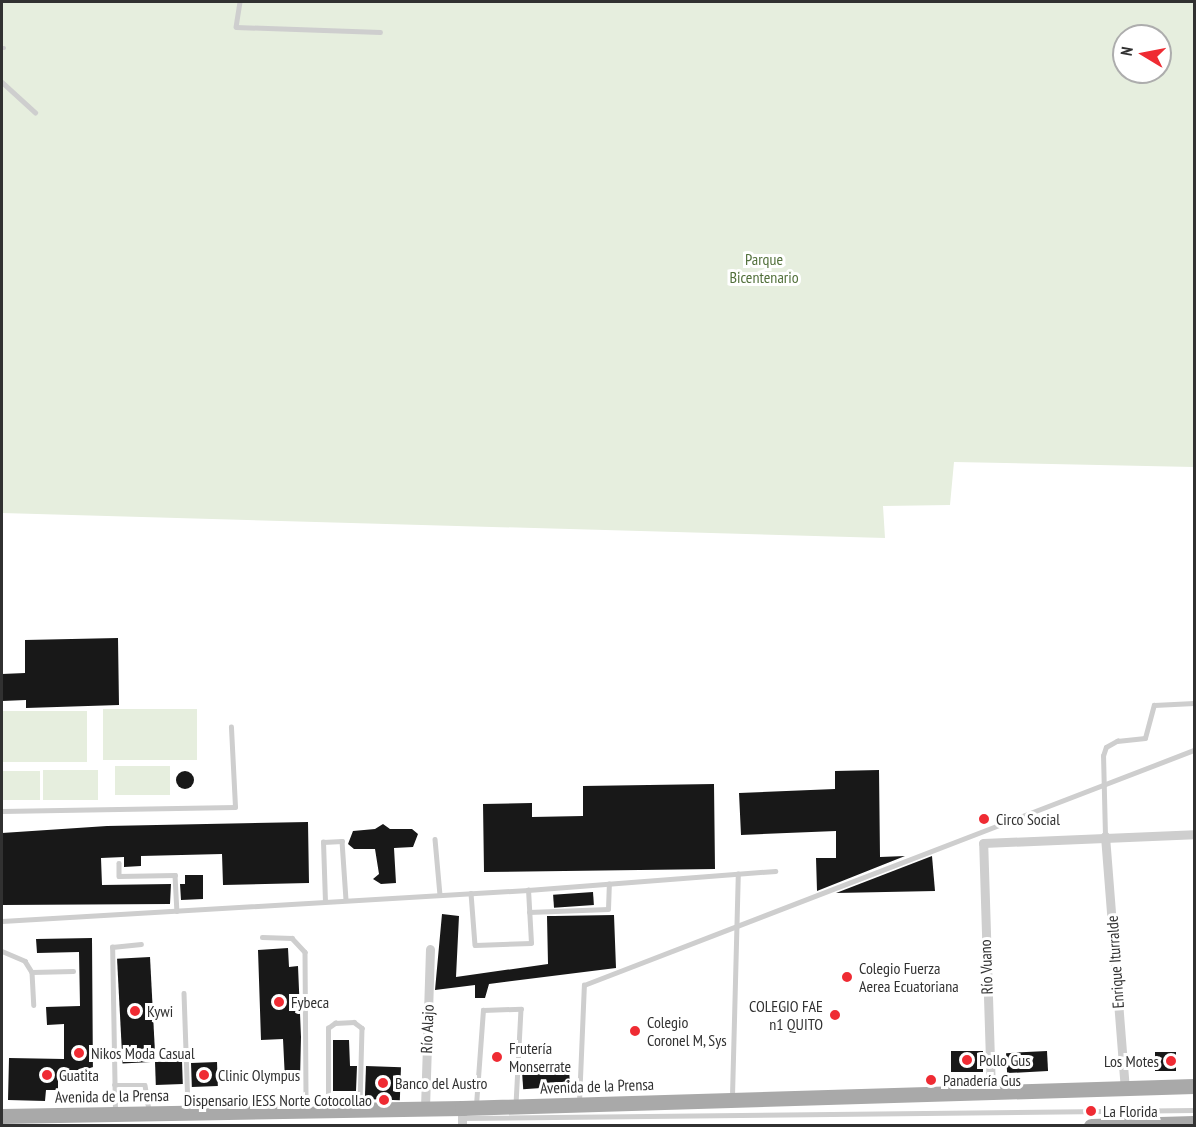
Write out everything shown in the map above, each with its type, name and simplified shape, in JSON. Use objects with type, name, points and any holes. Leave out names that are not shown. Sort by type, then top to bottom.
[{"type":"main road","name":"Avenida de la Prensa","points":[[2,1116],[424,1108],[466,1115],[516,1107],[579,1104],[1194,1086]]},
{"type":"main road","points":[[1091,1125],[1194,1123]]},
{"type":"street","points":[[1105,836],[1194,834]]},
{"type":"street","name":"Río Vuano","points":[[991,1092],[983,843],[1105,836]]},
{"type":"street","name":"Enrique Iturralde","points":[[1105,836],[1125,1088]]},
{"type":"street","name":"Río Alajo","points":[[424,1108],[430,949]]},
{"type":"lane","points":[[240,2],[236,27],[380,32]]},
{"type":"lane","points":[[2,82],[35,112]]},
{"type":"lane","points":[[1105,836],[1103,756],[1107,747],[1117,741],[1145,738],[1154,705],[1194,703]]},
{"type":"lane","points":[[2,811],[235,807],[231,727]]},
{"type":"lane","points":[[579,1104],[584,985],[1194,750]]},
{"type":"lane","points":[[435,839],[440,895]]},
{"type":"lane","points":[[325,902],[323,842],[342,841],[346,900]]},
{"type":"lane","points":[[119,863],[119,876],[175,875],[177,911]]},
{"type":"lane","points":[[2,921],[528,890],[775,871]]},
{"type":"lane","points":[[731,1100],[738,874]]},
{"type":"lane","points":[[529,912],[608,909],[609,884]]},
{"type":"lane","points":[[471,893],[476,945],[531,943],[528,890]]},
{"type":"lane","points":[[262,937],[292,938],[305,952],[306,1110]]},
{"type":"lane","points":[[115,1114],[112,947],[141,944]]},
{"type":"lane","points":[[2,951],[24,961],[32,972],[34,1005]]},
{"type":"lane","points":[[32,972],[73,971]]},
{"type":"lane","points":[[184,993],[188,1112]]},
{"type":"lane","points":[[516,1107],[521,1008],[483,1011],[466,1115],[1194,1110]]},
{"type":"lane","points":[[328,1109],[328,1028],[335,1023],[354,1022],[362,1028],[360,1109]]},
{"type":"lane","points":[[114,1085],[145,1085],[149,1113]]},
{"type":"green space","name":"Parque Bicentenario","points":[[2,2],[1194,2],[1194,467],[954,462],[950,505],[883,506],[885,538],[2,513]]},
{"type":"green space","points":[[103,709],[197,709],[197,760],[103,760]]},
{"type":"green space","points":[[2,711],[87,711],[87,762],[2,762]]},
{"type":"green space","points":[[115,766],[170,766],[170,795],[115,795]]},
{"type":"green space","points":[[43,770],[98,770],[98,800],[43,800]]},
{"type":"green space","points":[[2,771],[40,771],[40,800],[2,800]]},
{"type":"building","points":[[118,638],[119,705],[26,708],[26,700],[2,701],[2,674],[25,673],[25,640]]},
{"type":"building","points":[[879,770],[880,857],[905,856],[817,891],[816,858],[836,858],[836,831],[741,835],[739,793],[835,789],[835,771]]},
{"type":"building","points":[[185,771],[193,776],[194,780],[189,788],[185,789],[177,784],[176,780],[181,772]]},
{"type":"building","points":[[714,784],[715,869],[484,872],[483,804],[532,803],[532,817],[583,816],[583,786]]},
{"type":"building","points":[[308,822],[309,883],[223,885],[222,854],[141,856],[141,866],[124,867],[124,857],[101,858],[102,885],[171,884],[170,904],[2,905],[2,833],[107,826]]},
{"type":"building","points":[[383,824],[390,829],[412,829],[418,834],[413,847],[394,848],[396,883],[381,884],[373,879],[379,874],[375,849],[354,849],[348,844],[353,831],[375,829]]},
{"type":"building","points":[[932,856],[935,891],[836,893]]},
{"type":"building","points":[[185,875],[203,875],[203,899],[181,900],[180,884],[185,884]]},
{"type":"building","points":[[593,892],[594,905],[554,908],[553,895]]},
{"type":"building","points":[[442,914],[459,916],[456,977],[548,964],[547,916],[614,915],[616,968],[489,984],[485,998],[475,998],[475,985],[435,990]]},
{"type":"building","points":[[92,938],[93,1080],[58,1080],[58,1090],[46,1090],[45,1101],[8,1100],[9,1058],[64,1059],[64,1024],[47,1025],[46,1007],[80,1006],[79,952],[37,953],[36,939]]},
{"type":"building","name":"Fybeca","points":[[288,948],[289,967],[298,966],[300,1080],[285,1080],[283,1039],[261,1040],[258,950]]},
{"type":"building","name":"Kywi","points":[[150,957],[155,1062],[123,1064],[117,959]]},
{"type":"building","points":[[333,1040],[349,1040],[350,1066],[357,1066],[356,1091],[333,1091]]},
{"type":"building","name":"Pollo Gus","points":[[951,1051],[983,1051],[983,1072],[951,1072]]},
{"type":"building","points":[[1047,1051],[1048,1071],[1007,1073],[1006,1053]]},
{"type":"building","points":[[1155,1052],[1176,1052],[1176,1071],[1155,1071]]},
{"type":"building","name":"Clinic Olympus","points":[[182,1061],[183,1084],[156,1085],[155,1062]]},
{"type":"building","name":"Clinic Olympus","points":[[217,1062],[218,1086],[192,1087],[191,1063]]},
{"type":"building","name":"Banco del Austro","points":[[366,1066],[401,1067],[400,1100],[365,1099]]},
{"type":"building","points":[[569,1070],[570,1086],[523,1089],[522,1073]]},
{"type":"place","name":"Circo Social","points":[[984,819]]},
{"type":"place","name":"Colegio Fuerza Aerea Ecuatoriana","points":[[847,977]]},
{"type":"place","name":"Fybeca","points":[[279,1002]]},
{"type":"place","name":"Kywi","points":[[135,1011]]},
{"type":"place","name":"COLEGIO FAE n1 QUITO","points":[[835,1015]]},
{"type":"place","name":"Colegio Coronel M, Sys","points":[[635,1031]]},
{"type":"place","name":"Nikos Moda Casual","points":[[79,1053]]},
{"type":"place","name":"Frutería Monserrate","points":[[497,1057]]},
{"type":"place","name":"Pollo Gus","points":[[967,1060]]},
{"type":"place","name":"Los Motes","points":[[1171,1061]]},
{"type":"place","name":"Guatita","points":[[47,1075]]},
{"type":"place","name":"Clinic Olympus","points":[[204,1075]]},
{"type":"place","name":"Panadería Gus","points":[[931,1080]]},
{"type":"place","name":"Banco del Austro","points":[[383,1083]]},
{"type":"place","name":"Dispensario IESS Norte Cotocollao","points":[[384,1100]]},
{"type":"place","name":"La Florida","points":[[1091,1111]]}]
